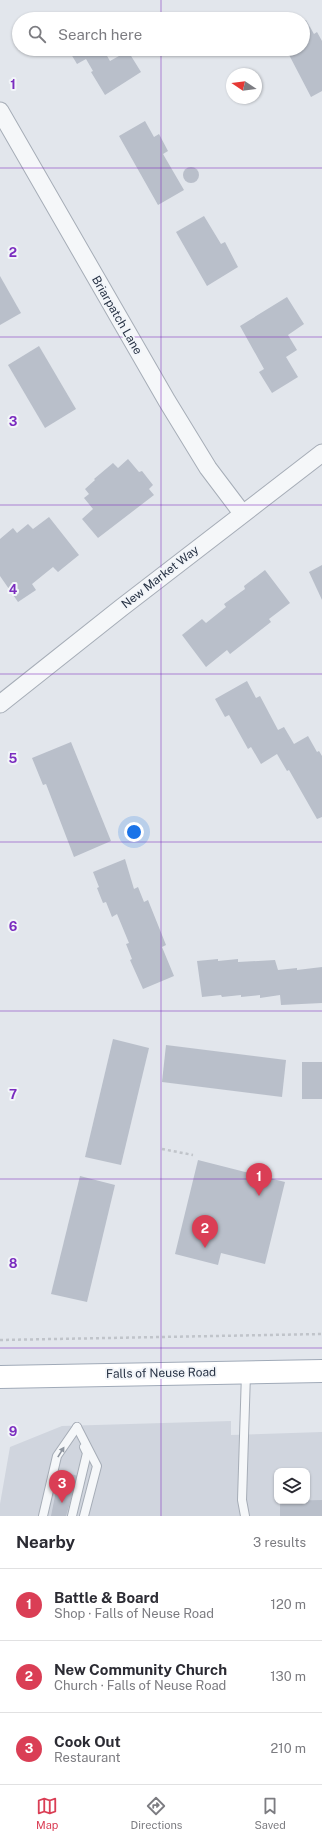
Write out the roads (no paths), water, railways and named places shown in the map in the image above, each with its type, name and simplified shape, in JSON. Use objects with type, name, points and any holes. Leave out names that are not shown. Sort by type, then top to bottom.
[{"type":"main road","name":"Falls of Neuse Road","points":[[0,1377],[322,1370]]},
{"type":"street","name":"Briarpatch Lane","points":[[0,111],[167,401],[208,468],[242,513]]},
{"type":"street","name":"New Market Way","points":[[0,704],[242,513],[322,453]]},
{"type":"lane","points":[[245,1516],[242,1500],[246,1371]]},
{"type":"lane","points":[[43,1516],[57,1456],[77,1427]]},
{"type":"lane","points":[[72,1516],[86,1453],[77,1427]]},
{"type":"lane","points":[[77,1427],[97,1466],[84,1516]]},
{"type":"place","name":"Battle & Board","points":[[259,1196]]},
{"type":"place","name":"New Community Church","points":[[205,1248]]},
{"type":"place","name":"Cook Out","points":[[62,1503]]}]
